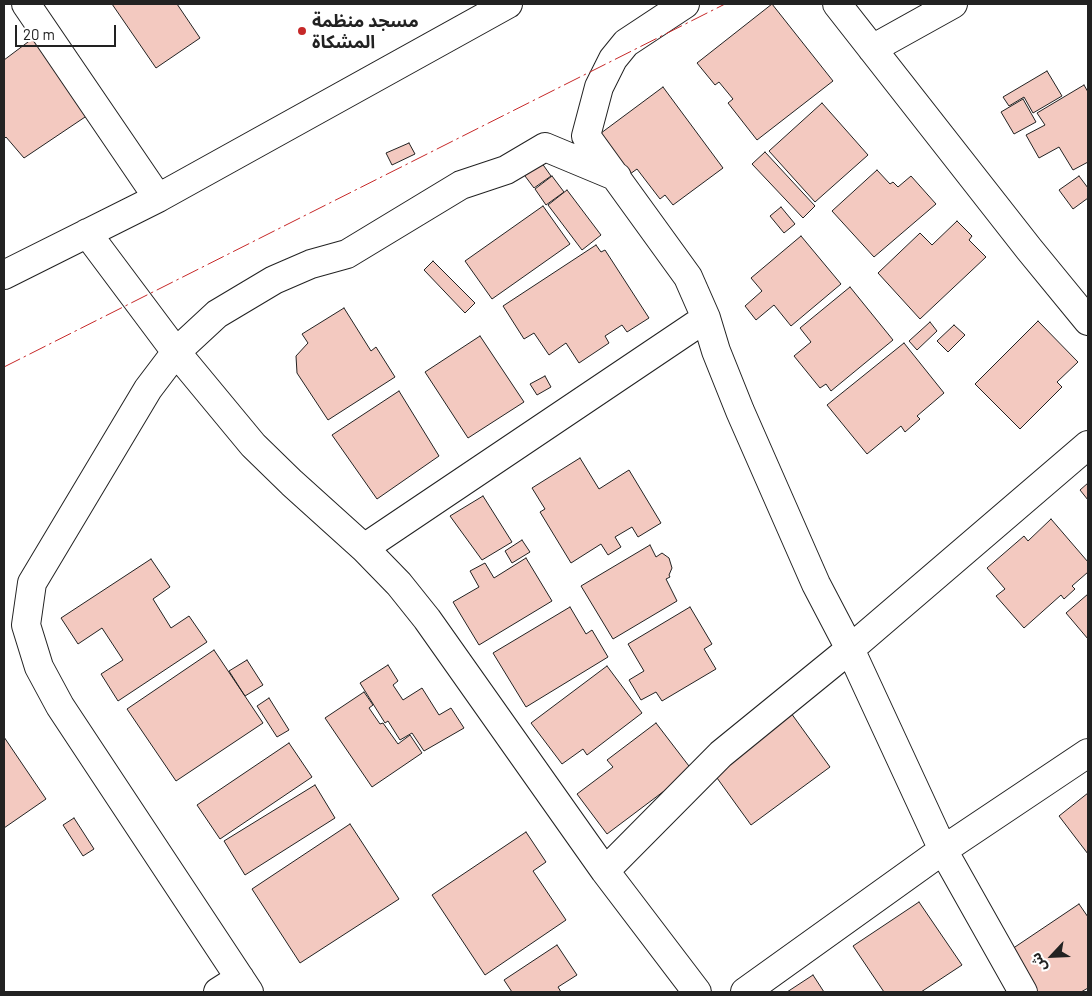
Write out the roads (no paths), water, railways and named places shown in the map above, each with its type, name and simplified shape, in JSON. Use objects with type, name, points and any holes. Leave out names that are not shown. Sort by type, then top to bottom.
[{"type":"street","points":[[26,4],[158,198]]},
{"type":"street","points":[[4,275],[158,198],[508,4]]},
{"type":"street","points":[[685,4],[626,43],[613,59],[599,87],[586,136],[688,277],[706,318],[716,351],[740,411],[816,584],[850,649],[943,850],[1022,992]]},
{"type":"street","points":[[837,4],[1029,249],[1088,321]]},
{"type":"street","points":[[872,49],[952,4]]},
{"type":"street","points":[[236,988],[60,706],[38,667],[26,625],[32,583],[148,389],[176,352],[217,314],[267,284],[311,264],[347,254],[461,185],[506,170],[544,147],[617,177]]},
{"type":"street","points":[[87,233],[176,352],[252,445],[364,548],[399,584],[427,619],[605,871],[697,992]]},
{"type":"street","points":[[364,548],[706,318]]},
{"type":"street","points":[[605,871],[721,754],[850,649],[1088,445]]},
{"type":"street","points":[[744,992],[943,850],[1088,752]]},
{"type":"place","name":"مسجد منظمة المشكاة","points":[[302,31]]}]
